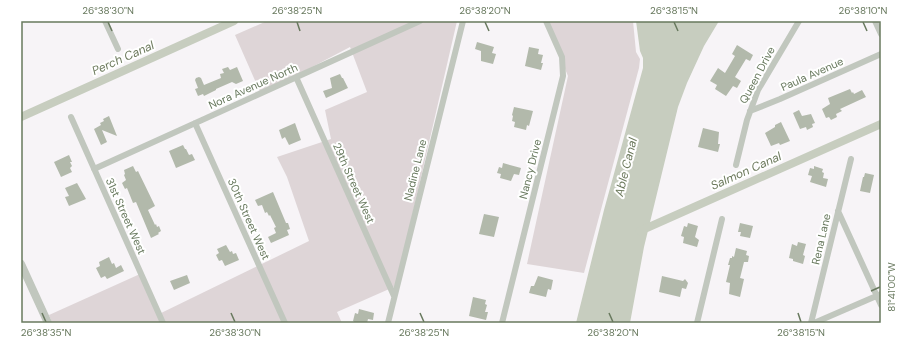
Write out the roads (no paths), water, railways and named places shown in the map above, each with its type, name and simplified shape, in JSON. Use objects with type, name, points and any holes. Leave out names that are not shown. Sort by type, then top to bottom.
[{"type":"street","points":[[105,21],[118,50]]},
{"type":"street","name":"Nora Avenue North","points":[[94,169],[420,21]]},
{"type":"street","name":"Nadine Lane","points":[[388,323],[463,21]]},
{"type":"street","name":"Nancy Drive","points":[[502,323],[563,76],[562,57],[546,21]]},
{"type":"street","name":"Queen Drive","points":[[736,165],[750,111],[758,90],[799,21]]},
{"type":"street","points":[[875,21],[881,34]]},
{"type":"street","name":"Paula Avenue","points":[[750,111],[881,54]]},
{"type":"street","name":"29th Street West","points":[[296,78],[394,296]]},
{"type":"street","name":"31st Street West","points":[[71,117],[163,323]]},
{"type":"street","name":"30th Street West","points":[[195,123],[285,323]]},
{"type":"street","name":"Rena Lane","points":[[811,323],[851,159]]},
{"type":"street","points":[[838,211],[879,295],[881,305]]},
{"type":"street","points":[[697,323],[722,219]]},
{"type":"street","points":[[21,264],[48,323]]},
{"type":"street","points":[[814,323],[879,295]]},
{"type":"water","name":"Able Canal","points":[[636,21],[719,21],[704,46],[678,107],[644,247],[630,323],[576,323],[604,210],[643,68],[643,58],[640,51]]},
{"type":"waterway","name":"Perch Canal","points":[[21,117],[234,21]]},
{"type":"waterway","name":"Salmon Canal","points":[[640,231],[881,124]]}]
